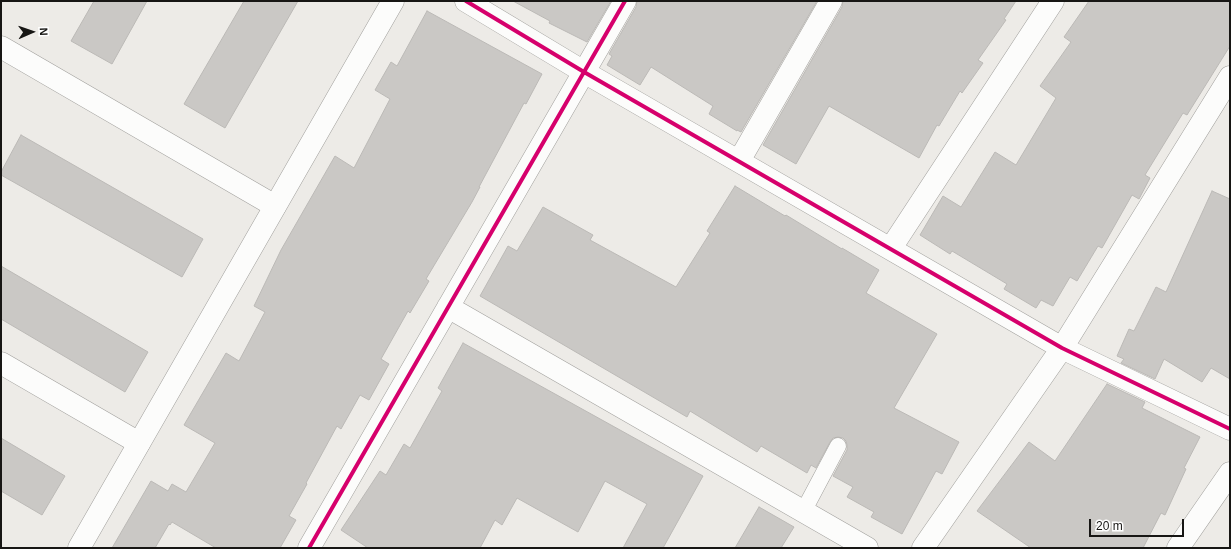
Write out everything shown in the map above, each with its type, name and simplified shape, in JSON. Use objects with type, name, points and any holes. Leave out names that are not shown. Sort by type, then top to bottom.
[{"type":"street","points":[[78,548],[393,1]]},
{"type":"street","points":[[466,1],[584,72],[1062,348],[1230,429]]},
{"type":"street","points":[[315,546],[448,307],[625,1]]},
{"type":"street","points":[[739,161],[832,1]]},
{"type":"street","points":[[891,248],[1053,1]]},
{"type":"street","points":[[1,47],[275,206]]},
{"type":"street","points":[[923,548],[1062,348],[1230,77]]},
{"type":"street","points":[[448,307],[867,548]]},
{"type":"street","points":[[1,363],[139,443]]},
{"type":"street","points":[[1178,548],[1230,473]]},
{"type":"lane","points":[[803,512],[838,446]]},
{"type":"building","points":[[94,1],[147,1],[112,64],[71,41]]},
{"type":"building","points":[[244,1],[298,1],[225,128],[184,104]]},
{"type":"building","points":[[513,1],[611,1],[587,42],[549,23],[550,21]]},
{"type":"building","points":[[637,1],[817,1],[741,132],[709,114],[713,106],[651,67],[640,85],[607,65],[612,56],[609,54],[636,7]]},
{"type":"building","points":[[843,1],[1016,1],[1004,19],[1006,20],[978,60],[983,63],[962,93],[960,91],[939,126],[937,125],[919,158],[829,106],[796,164],[763,145],[842,7]]},
{"type":"building","points":[[1089,1],[1230,1],[1230,46],[1187,115],[1183,113],[1145,175],[1150,178],[1139,199],[1132,195],[1102,248],[1098,246],[1077,281],[1070,277],[1053,306],[1041,300],[1036,308],[1004,289],[1007,284],[952,251],[950,254],[920,235],[943,196],[961,207],[995,152],[1016,165],[1056,98],[1040,86],[1071,42],[1064,37]]},
{"type":"building","points":[[427,11],[542,74],[526,104],[524,103],[472,202],[426,279],[429,281],[410,313],[408,311],[381,359],[389,364],[369,400],[360,395],[341,429],[337,426],[289,516],[296,520],[280,548],[216,548],[172,522],[170,525],[169,524],[155,548],[112,548],[151,481],[168,491],[172,484],[186,492],[215,443],[184,425],[226,353],[239,361],[265,312],[254,306],[281,250],[335,156],[354,168],[390,99],[375,90],[391,62],[397,66]]},
{"type":"building","points":[[21,135],[203,239],[182,277],[1,175],[1,172]]},
{"type":"building","points":[[735,186],[879,270],[866,293],[937,334],[894,408],[959,442],[942,474],[936,471],[902,534],[871,517],[874,512],[847,497],[853,487],[833,476],[847,450],[846,441],[843,438],[833,438],[816,468],[811,465],[807,473],[761,446],[757,452],[690,411],[687,417],[480,296],[508,246],[517,251],[543,207],[593,235],[590,240],[676,287],[710,233],[707,231]]},
{"type":"building","points":[[1212,191],[1230,199],[1230,379],[1211,368],[1202,382],[1164,359],[1155,379],[1121,363],[1124,359],[1117,356],[1129,329],[1134,331],[1156,287],[1166,292]]},
{"type":"building","points":[[1,266],[148,352],[125,392],[1,319]]},
{"type":"building","points":[[463,343],[703,476],[663,548],[623,548],[647,504],[605,481],[578,532],[517,498],[502,525],[495,520],[480,548],[368,548],[341,530],[380,471],[386,475],[404,444],[410,448],[442,391],[438,388]]},
{"type":"building","points":[[1107,384],[1145,402],[1142,408],[1200,437],[1184,468],[1186,469],[1165,515],[1161,513],[1143,548],[1031,548],[977,511],[1029,442],[1055,461]]},
{"type":"building","points":[[1,438],[65,476],[42,515],[1,491]]},
{"type":"building","points":[[759,507],[794,527],[781,548],[735,548]]},
{"type":"cycle path","points":[[466,1],[584,72],[1062,348],[1230,429]]},
{"type":"cycle path","points":[[309,548],[625,1]]}]
